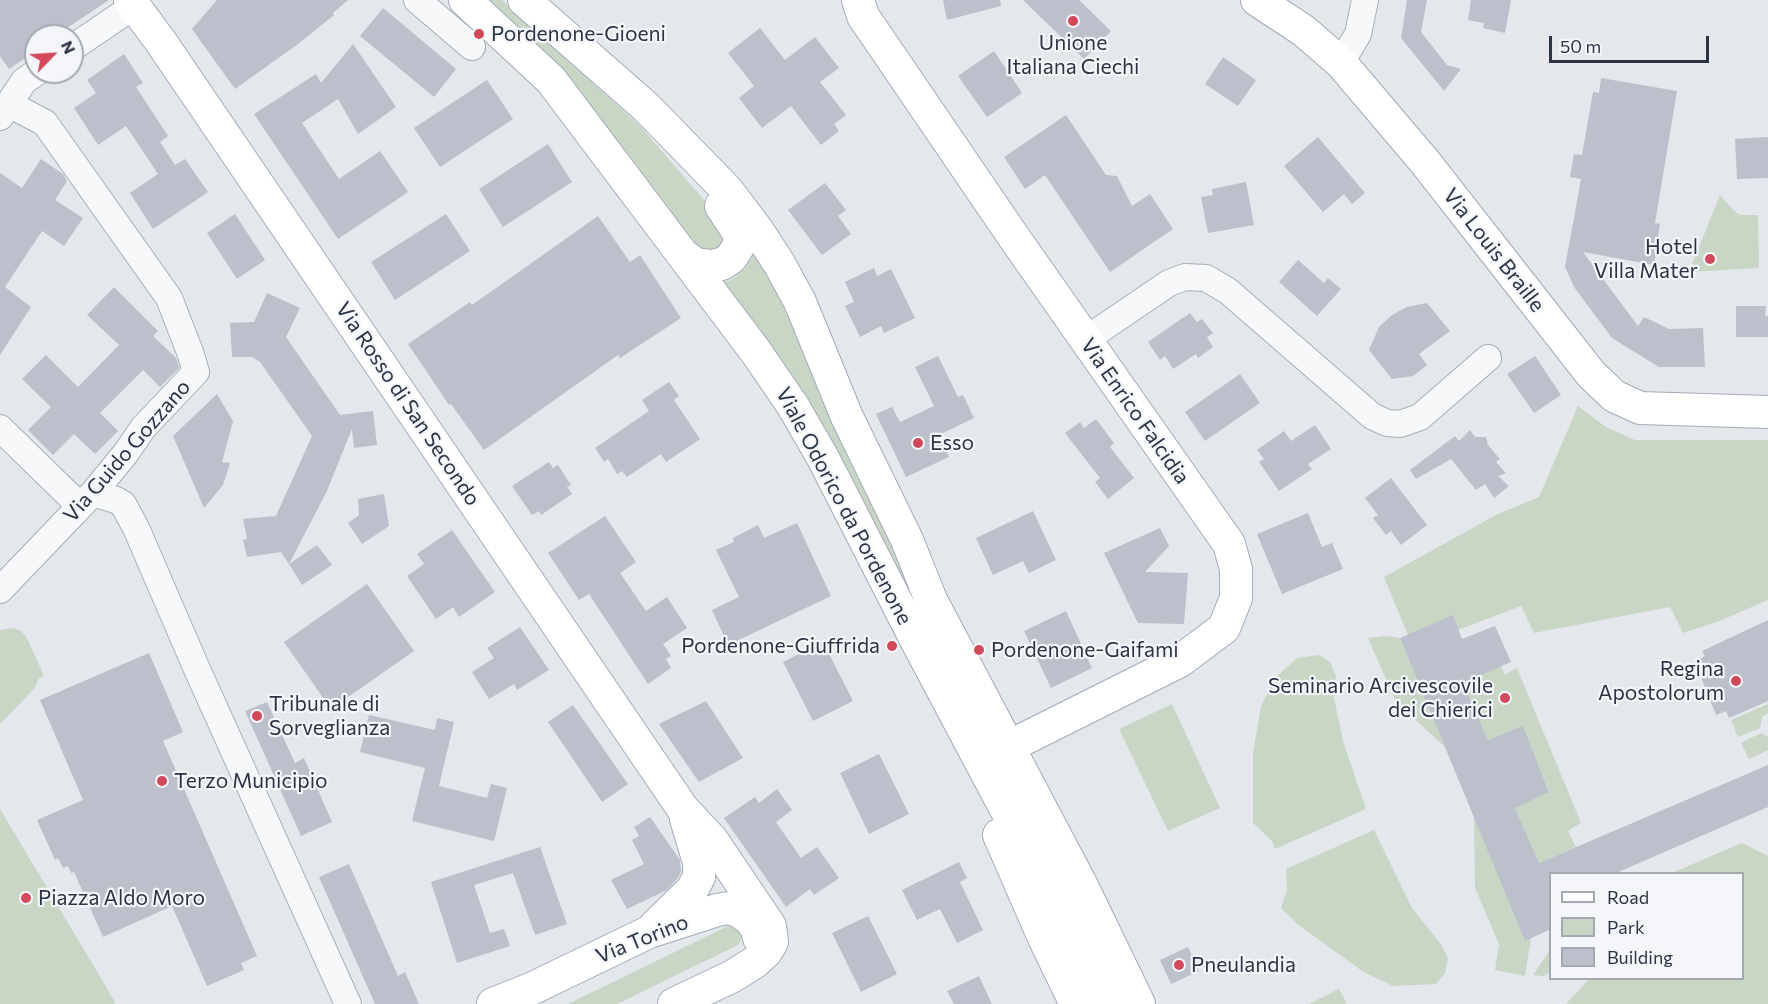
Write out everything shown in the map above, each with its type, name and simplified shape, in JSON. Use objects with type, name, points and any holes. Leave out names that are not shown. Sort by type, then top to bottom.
[{"type":"main road","name":"Viale Odorico da Pordenone","points":[[465,0],[551,80],[686,257],[793,406],[828,468],[1062,915],[1106,1004]]},
{"type":"main road","name":"Viale Odorico da Pordenone","points":[[524,0],[646,107],[727,190],[780,265],[800,302],[847,417],[907,540],[931,600],[1082,886],[1139,1004]]},
{"type":"main road","name":"Via Enrico Falcidia","points":[[858,0],[863,16],[1085,340],[1229,544],[1236,569],[1236,598],[1224,628],[1180,661],[1008,747]]},
{"type":"main road","name":"Via Louis Braille","points":[[1257,0],[1304,32],[1341,63],[1425,162],[1591,374],[1614,396],[1640,408],[1768,412]]},
{"type":"main road","name":"Via Rosso di San Secondo","points":[[132,3],[161,42],[683,809]]},
{"type":"main road","points":[[646,107],[733,221],[740,235],[738,247],[731,258],[722,264],[711,266],[696,264],[686,257]]},
{"type":"main road","points":[[915,638],[1028,904],[1076,1004]]},
{"type":"main road","points":[[649,932],[692,890],[699,877],[699,862],[683,809]]},
{"type":"main road","points":[[674,1004],[740,972],[764,952],[770,926],[712,840],[683,809]]},
{"type":"main road","name":"Via Torino","points":[[493,1004],[524,996],[649,932],[729,908],[751,920],[757,929],[760,949],[764,952]]},
{"type":"street","points":[[417,0],[472,46]]},
{"type":"street","points":[[1341,63],[1358,34],[1365,0]]},
{"type":"street","points":[[84,39],[132,3]]},
{"type":"street","points":[[4,110],[24,81]]},
{"type":"street","name":"Via Guido Gozzano","points":[[0,590],[87,499],[126,453],[143,428],[196,372],[169,298],[45,123],[4,110]]},
{"type":"street","points":[[1085,340],[1169,283],[1185,277],[1206,278],[1228,291],[1372,416],[1387,423],[1400,424],[1420,417],[1488,358]]},
{"type":"street","points":[[2,427],[87,499],[116,500],[123,504],[136,528],[348,1004]]},
{"type":"green space","points":[[486,0],[502,0],[640,126],[724,223],[729,240],[708,257],[687,238],[631,158],[582,96]]},
{"type":"green space","points":[[1720,195],[1740,215],[1758,215],[1759,268],[1689,272]]},
{"type":"green space","points":[[755,247],[765,262],[1070,895],[722,283],[731,280],[744,270],[753,256]]},
{"type":"green space","points":[[1578,406],[1606,427],[1635,440],[1768,440],[1768,600],[1717,622],[1683,633],[1670,607],[1534,633],[1521,606],[1458,630],[1408,635],[1384,577],[1498,514],[1539,497]]},
{"type":"green space","points":[[14,628],[21,631],[27,638],[44,676],[39,678],[34,689],[0,724],[0,630]]},
{"type":"green space","points":[[1386,636],[1400,638],[1446,748],[1396,702],[1368,638]]},
{"type":"green space","points":[[1319,655],[1330,662],[1336,676],[1334,698],[1343,741],[1366,809],[1275,849],[1272,841],[1253,823],[1253,753],[1261,706],[1275,678],[1297,658]]},
{"type":"green space","points":[[1501,666],[1505,675],[1517,668],[1581,823],[1568,831],[1576,847],[1539,863],[1515,808],[1549,791],[1523,727],[1488,740],[1463,683]]},
{"type":"green space","points":[[1172,704],[1220,808],[1168,831],[1119,729]]},
{"type":"green space","points":[[1768,704],[1768,713],[1762,717],[1760,728],[1738,737],[1731,720]]},
{"type":"green space","points":[[1761,733],[1768,737],[1768,750],[1749,759],[1741,743]]},
{"type":"green space","name":"Piazza Aldo Moro","points":[[0,809],[95,968],[116,1004],[0,1004]]},
{"type":"green space","points":[[1474,817],[1531,938],[1525,976],[1495,970],[1499,944],[1475,888]]},
{"type":"green space","points":[[1374,830],[1412,908],[1441,944],[1448,958],[1445,973],[1436,984],[1393,986],[1362,971],[1296,923],[1281,908],[1287,890],[1286,869]]},
{"type":"green space","points":[[1742,843],[1768,856],[1768,1004],[1566,1004],[1588,980],[1744,980],[1744,872],[1674,872]]},
{"type":"green space","points":[[728,926],[740,931],[743,937],[738,945],[617,1004],[568,1004]]},
{"type":"green space","points":[[1549,951],[1549,973],[1544,976],[1533,975]]},
{"type":"green space","points":[[1339,989],[1347,1004],[1309,1004]]},
{"type":"building","points":[[0,0],[109,0],[73,24],[24,24],[24,59],[9,69],[0,56]]},
{"type":"building","points":[[217,0],[348,0],[333,13],[334,15],[298,44],[235,89],[192,29]]},
{"type":"building","points":[[943,0],[1000,0],[1001,6],[947,20]]},
{"type":"building","points":[[1023,0],[1079,0],[1111,31],[1084,59]]},
{"type":"building","points":[[1407,0],[1427,0],[1421,32],[1447,65],[1461,69],[1444,91],[1401,38]]},
{"type":"building","points":[[1471,0],[1511,0],[1505,33],[1483,28],[1484,23],[1468,20]]},
{"type":"building","points":[[383,8],[456,69],[434,97],[360,36]]},
{"type":"building","points":[[760,28],[785,60],[815,37],[839,68],[820,82],[846,115],[834,124],[839,131],[821,145],[791,106],[762,128],[739,98],[754,86],[728,53]]},
{"type":"building","points":[[353,44],[396,107],[358,134],[338,99],[302,123],[339,179],[380,151],[408,192],[338,239],[254,114],[316,74],[321,83]]},
{"type":"building","points":[[994,51],[1022,93],[987,117],[958,76]]},
{"type":"building","points":[[124,54],[143,83],[136,87],[168,136],[160,142],[175,165],[185,159],[208,192],[153,229],[130,193],[158,174],[126,126],[98,145],[74,108],[96,93],[87,80]]},
{"type":"building","points":[[1223,57],[1256,80],[1238,106],[1205,84]]},
{"type":"building","points":[[1601,78],[1677,91],[1655,223],[1660,224],[1654,265],[1583,252],[1638,326],[1644,317],[1669,329],[1703,328],[1705,367],[1659,367],[1612,338],[1574,287],[1565,267],[1581,179],[1570,177],[1574,154],[1582,155],[1593,92],[1599,93]]},
{"type":"building","points":[[487,80],[513,119],[440,167],[414,128]]},
{"type":"building","points":[[1066,115],[1106,175],[1117,176],[1132,206],[1150,194],[1173,229],[1110,272],[1045,175],[1025,189],[1004,157]]},
{"type":"building","points":[[1318,137],[1365,193],[1352,204],[1344,194],[1323,212],[1284,166]]},
{"type":"building","points":[[1768,137],[1768,178],[1737,179],[1735,139]]},
{"type":"building","points":[[548,144],[572,182],[503,227],[479,189]]},
{"type":"building","points":[[41,159],[63,174],[67,181],[55,200],[83,218],[64,246],[42,231],[5,287],[31,307],[0,355],[0,173],[22,188]]},
{"type":"building","points":[[1246,182],[1254,225],[1208,233],[1201,197],[1213,195],[1212,189]]},
{"type":"building","points":[[825,183],[846,210],[838,216],[851,234],[822,255],[788,210]]},
{"type":"building","points":[[235,214],[265,260],[237,279],[207,233]]},
{"type":"building","points":[[446,214],[470,251],[395,300],[371,262]]},
{"type":"building","points":[[598,216],[630,262],[640,255],[681,318],[620,358],[618,355],[484,450],[451,404],[449,405],[408,344],[470,302],[472,305]]},
{"type":"building","points":[[1298,260],[1324,283],[1328,278],[1341,289],[1317,316],[1279,282]]},
{"type":"building","points":[[874,268],[877,276],[891,269],[915,318],[884,333],[881,326],[860,337],[845,306],[854,302],[845,282]]},
{"type":"building","points":[[114,287],[158,331],[153,336],[176,358],[179,368],[160,387],[143,370],[100,413],[118,431],[95,454],[74,434],[53,455],[28,430],[51,407],[22,379],[46,355],[78,387],[119,345],[87,315]]},
{"type":"building","points":[[267,293],[300,308],[286,337],[340,415],[373,411],[377,445],[354,448],[352,429],[326,493],[289,564],[281,552],[247,557],[243,540],[247,539],[243,519],[276,516],[312,436],[260,362],[252,357],[232,357],[230,323],[254,322]]},
{"type":"building","points":[[1427,303],[1450,331],[1419,354],[1427,365],[1413,376],[1392,379],[1369,350],[1379,327],[1392,315],[1407,307]]},
{"type":"building","points":[[1736,306],[1766,306],[1768,337],[1736,337]]},
{"type":"building","points":[[1190,313],[1197,322],[1202,319],[1213,333],[1207,337],[1213,347],[1198,358],[1196,354],[1173,369],[1165,356],[1160,360],[1148,342]]},
{"type":"building","points":[[938,356],[958,397],[963,395],[974,418],[939,435],[949,457],[906,477],[876,414],[892,407],[900,422],[934,406],[915,367]]},
{"type":"building","points":[[1535,356],[1561,395],[1534,413],[1507,374]]},
{"type":"building","points":[[1240,374],[1260,403],[1205,441],[1185,412]]},
{"type":"building","points":[[669,382],[679,396],[674,400],[700,439],[666,462],[661,454],[627,477],[622,471],[617,474],[608,459],[604,462],[595,448],[649,411],[642,400]]},
{"type":"building","points":[[217,394],[233,421],[222,462],[230,463],[223,485],[204,508],[173,436]]},
{"type":"building","points":[[1096,419],[1114,443],[1110,447],[1134,478],[1108,499],[1095,482],[1100,478],[1065,433],[1080,422],[1084,428]]},
{"type":"building","points":[[1315,425],[1331,449],[1308,464],[1312,469],[1279,491],[1259,462],[1264,459],[1257,450],[1284,431],[1291,441]]},
{"type":"building","points":[[1470,430],[1475,437],[1486,437],[1488,445],[1500,459],[1496,462],[1506,473],[1498,476],[1509,486],[1494,498],[1485,484],[1476,490],[1451,459],[1416,479],[1410,470],[1455,436],[1459,441]]},
{"type":"building","points":[[549,462],[553,468],[558,465],[571,485],[567,487],[572,494],[541,515],[539,511],[532,515],[512,486]]},
{"type":"building","points":[[1391,478],[1427,525],[1401,545],[1391,531],[1386,535],[1373,518],[1378,515],[1365,498]]},
{"type":"building","points":[[384,494],[389,526],[362,544],[348,523],[359,515],[358,499]]},
{"type":"building","points":[[1033,511],[1056,560],[1029,573],[1023,561],[993,575],[976,538]]},
{"type":"building","points":[[1308,513],[1322,547],[1332,543],[1343,569],[1282,594],[1257,534]]},
{"type":"building","points":[[605,516],[636,562],[620,573],[646,611],[667,597],[687,628],[663,644],[671,656],[666,659],[671,668],[648,684],[589,594],[579,600],[548,553]]},
{"type":"building","points":[[797,523],[831,596],[728,645],[712,610],[739,597],[716,550],[734,542],[733,538],[758,525],[764,538]]},
{"type":"building","points":[[1160,528],[1169,546],[1145,572],[1188,573],[1184,624],[1138,623],[1104,553]]},
{"type":"building","points":[[452,530],[495,592],[459,617],[453,607],[436,619],[407,576],[424,564],[417,554]]},
{"type":"building","points":[[317,545],[332,565],[302,585],[289,564]]},
{"type":"building","points":[[367,584],[414,651],[331,709],[284,642]]},
{"type":"building","points":[[1066,611],[1092,668],[1051,688],[1024,631]]},
{"type":"building","points":[[1453,615],[1462,639],[1495,626],[1511,662],[1463,683],[1488,740],[1523,726],[1549,792],[1515,808],[1539,863],[1768,765],[1768,807],[1618,872],[1549,872],[1549,930],[1525,941],[1400,638]]},
{"type":"building","name":"Regina Apostolorum","points":[[1768,620],[1768,701],[1729,718],[1726,711],[1716,715],[1695,662],[1705,656],[1702,651]]},
{"type":"building","points":[[520,627],[549,670],[517,690],[514,684],[489,699],[472,672],[494,658],[487,648]]},
{"type":"building","points":[[823,642],[853,701],[813,721],[783,662]]},
{"type":"building","points":[[149,653],[183,732],[163,741],[257,956],[241,963],[244,970],[207,986],[172,906],[103,937],[74,872],[71,873],[68,866],[63,868],[58,858],[55,860],[37,820],[83,800],[40,700]]},
{"type":"building","points":[[706,701],[743,758],[699,782],[659,724]]},
{"type":"building","points":[[267,702],[295,763],[304,758],[332,822],[301,836],[245,711]]},
{"type":"building","points":[[573,705],[628,784],[602,802],[548,722]]},
{"type":"building","points":[[369,715],[435,730],[437,718],[454,722],[439,786],[487,798],[491,784],[507,788],[494,841],[412,821],[425,768],[360,752]]},
{"type":"building","points":[[879,754],[909,814],[869,834],[840,773]]},
{"type":"building","points":[[777,789],[792,810],[776,822],[801,858],[817,847],[839,878],[814,895],[810,889],[786,907],[724,818],[755,797],[759,803]]},
{"type":"building","points":[[650,817],[680,860],[681,872],[667,890],[627,909],[611,880],[644,864],[632,840],[639,836],[634,827]]},
{"type":"building","points":[[540,847],[567,924],[535,935],[513,873],[474,885],[490,933],[504,929],[510,946],[457,963],[431,882]]},
{"type":"building","points":[[959,862],[967,878],[960,882],[983,930],[957,943],[940,909],[917,920],[902,890]]},
{"type":"building","points":[[349,864],[398,976],[405,972],[419,1004],[375,1004],[319,877]]},
{"type":"building","points":[[868,916],[897,974],[861,992],[832,933]]},
{"type":"building","name":"Pneulandia","points":[[1188,947],[1199,971],[1171,984],[1160,960]]},
{"type":"building","points":[[979,976],[992,1004],[954,1004],[947,991]]},
{"type":"place","name":"Unione Italiana Ciechi","points":[[1073,21]]},
{"type":"place","name":"Pordenone-Gioeni","points":[[479,34]]},
{"type":"place","name":"Hotel Villa Mater","points":[[1710,259]]},
{"type":"place","name":"Esso","points":[[918,443]]},
{"type":"place","name":"Pordenone-Giuffrida","points":[[892,646]]},
{"type":"place","name":"Pordenone-Gaifami","points":[[979,650]]},
{"type":"place","name":"Regina Apostolorum","points":[[1736,681]]},
{"type":"place","name":"Seminario Arcivescovile dei Chierici","points":[[1505,698]]},
{"type":"place","name":"Tribunale di Sorveglianza","points":[[257,716]]},
{"type":"place","name":"Terzo Municipio","points":[[162,781]]},
{"type":"place","name":"Piazza Aldo Moro","points":[[26,898]]},
{"type":"place","name":"Pneulandia","points":[[1179,965]]}]
